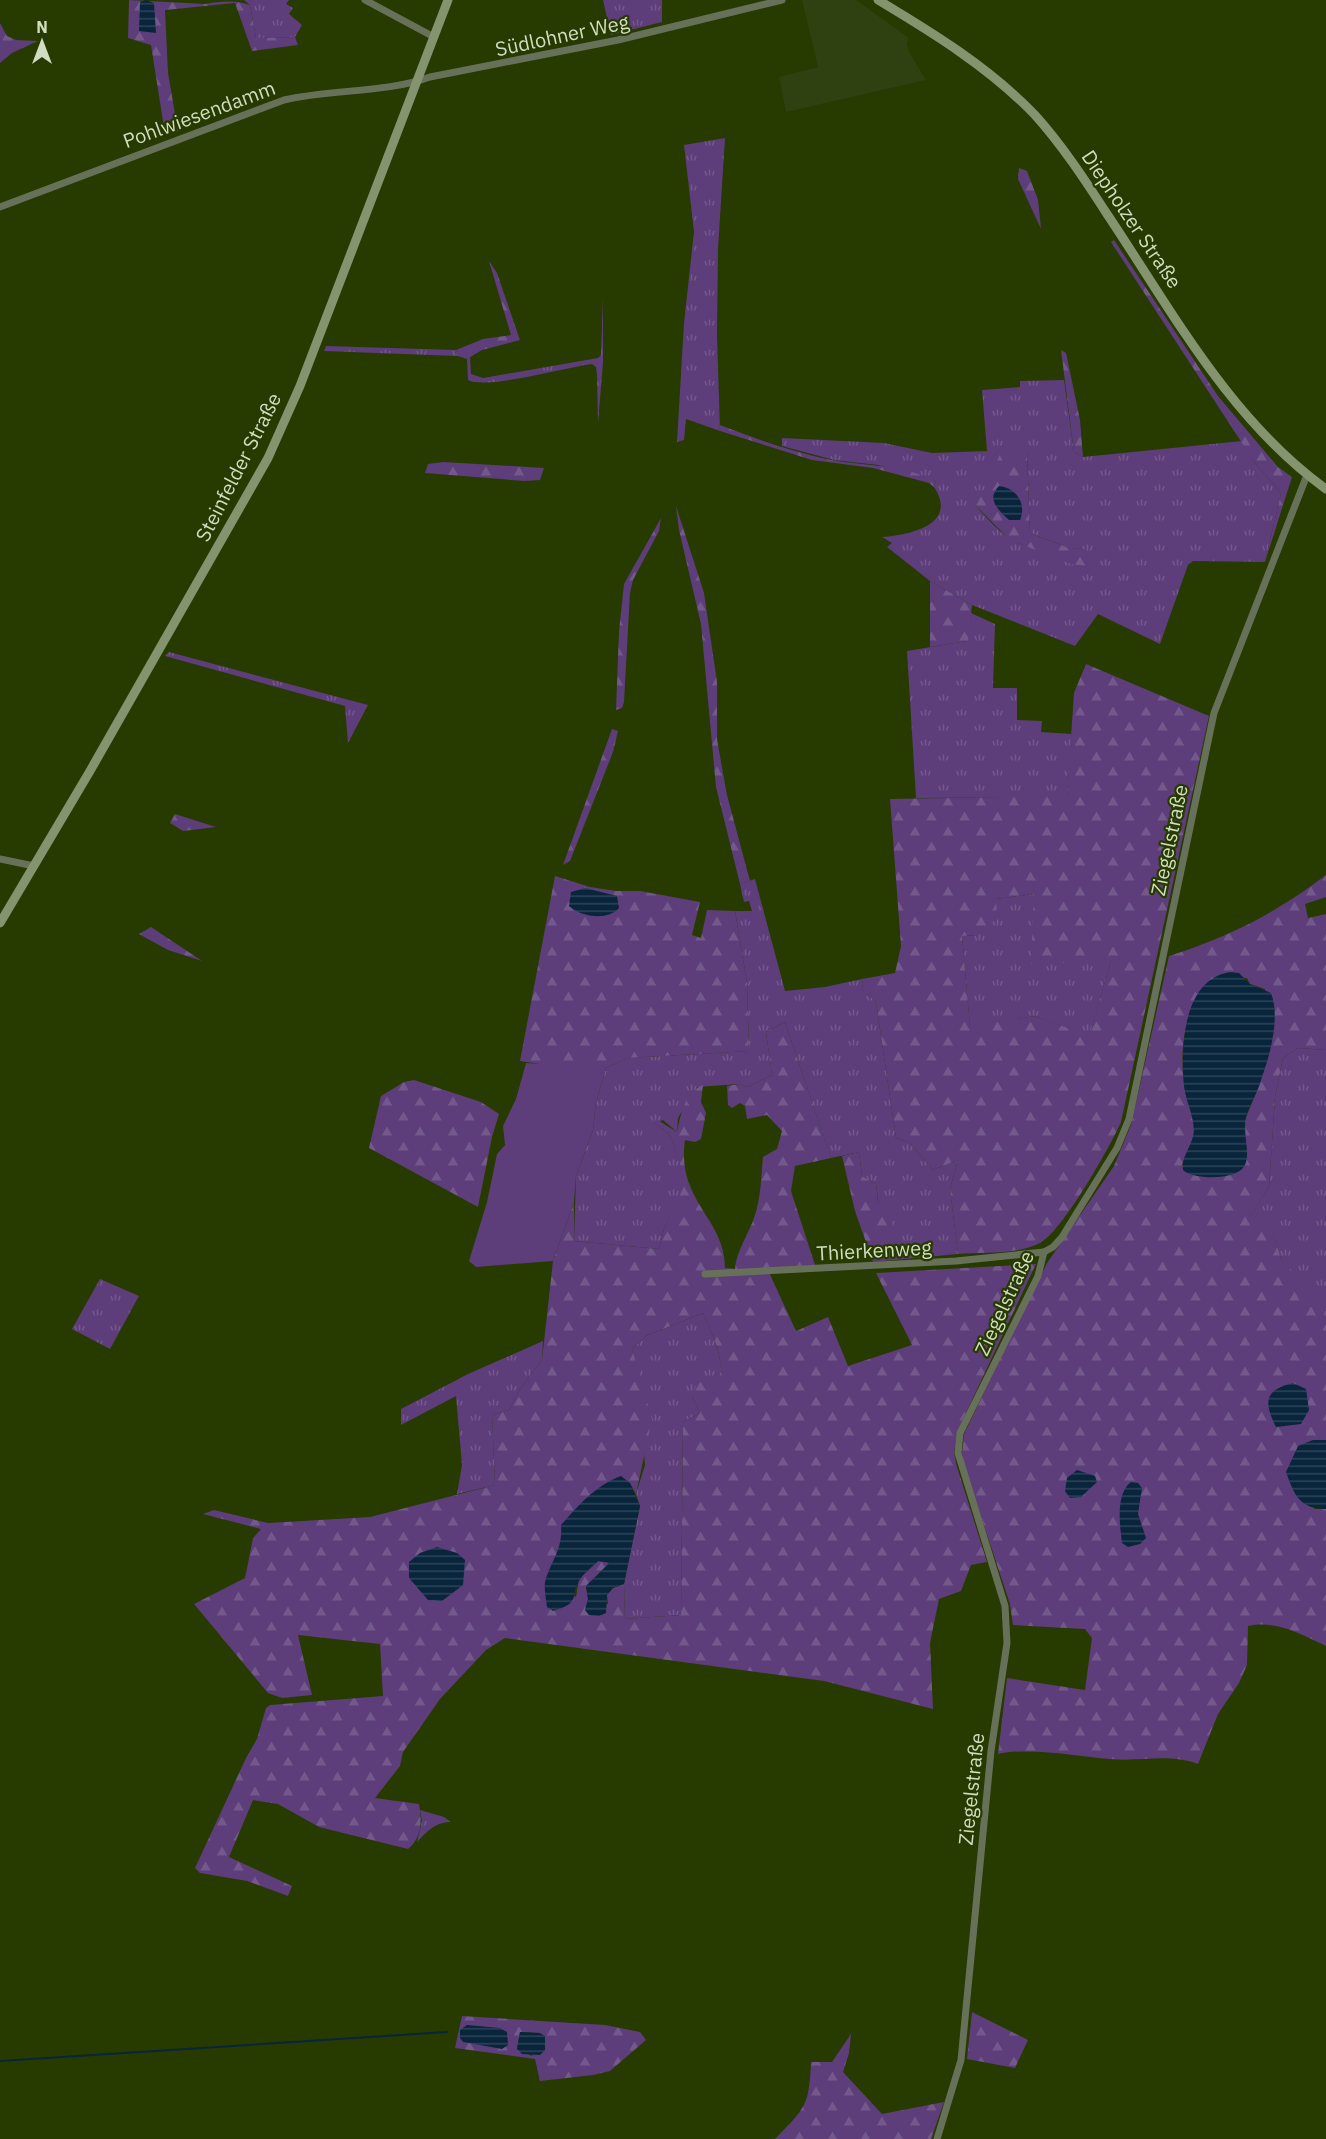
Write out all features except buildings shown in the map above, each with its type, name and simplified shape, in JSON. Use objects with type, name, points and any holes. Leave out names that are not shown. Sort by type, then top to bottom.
[{"type":"main road","name":"Steinfelder Straße","points":[[0,922],[268,458],[300,386],[448,0]]},
{"type":"main road","name":"Diepholzer Straße","points":[[878,0],[966,57],[1035,116],[1078,170],[1242,411],[1271,443],[1326,489]]},
{"type":"street","points":[[365,0],[434,37]]},
{"type":"street","name":"Südlohner Weg","points":[[417,82],[430,77],[618,40],[782,0]]},
{"type":"street","name":"Pohlwiesendamm","points":[[0,207],[284,100],[322,92],[408,85],[417,82]]},
{"type":"street","name":"Ziegelstraße","points":[[937,2139],[961,2060],[991,1751],[1007,1643],[1005,1606],[957,1453],[960,1433],[1038,1276],[1044,1252],[1053,1248],[1062,1238],[1116,1148],[1129,1119],[1214,713],[1307,475]]},
{"type":"street","points":[[0,859],[34,866]]},
{"type":"street","name":"Thierkenweg","points":[[705,1274],[945,1262],[1044,1252]]},
{"type":"shaded area","points":[[802,0],[856,0],[909,38],[907,44],[909,52],[926,80],[786,112],[779,77],[818,67]]},
{"type":"green space","points":[[129,0],[205,4],[216,2],[245,3],[250,5],[256,38],[295,37],[298,45],[252,51],[235,3],[165,10],[168,73],[178,131],[165,134],[151,45],[128,38]]},
{"type":"green space","points":[[244,0],[289,0],[286,4],[293,8],[289,14],[302,25],[295,37],[256,38],[250,5]]},
{"type":"green space","points":[[603,0],[662,0],[662,22],[611,35]]},
{"type":"green space","points":[[0,23],[7,36],[16,40],[38,41],[12,53],[0,63]]},
{"type":"green space","points":[[725,138],[718,249],[717,334],[720,431],[686,419],[684,440],[677,442],[684,323],[694,232],[684,145]]},
{"type":"green space","points":[[1019,168],[1027,171],[1038,200],[1041,229],[1018,179]]},
{"type":"green space","points":[[1114,240],[1218,396],[1278,467],[1292,477],[1265,562],[1281,493],[1255,463],[1111,242]]},
{"type":"green space","points":[[489,261],[497,273],[520,340],[482,350],[467,359],[458,356],[456,350],[483,339],[511,335]]},
{"type":"green space","points":[[603,297],[603,362],[598,423],[597,375],[596,367],[592,364],[509,380],[477,382],[468,380],[467,359],[470,357],[471,374],[483,378],[598,358],[601,355]]},
{"type":"green space","points":[[326,346],[456,350],[458,356],[324,351]]},
{"type":"green space","points":[[1061,350],[1066,353],[1080,420],[1083,457],[1074,452]]},
{"type":"green space","points":[[1064,380],[1074,452],[1083,457],[1242,441],[1255,463],[1281,493],[1265,562],[1193,561],[1188,565],[1160,644],[1098,614],[1075,646],[972,605],[930,581],[887,547],[892,543],[882,537],[917,530],[928,526],[936,519],[940,511],[940,500],[934,487],[936,481],[878,465],[834,460],[782,446],[782,438],[884,443],[932,453],[987,451],[982,390],[1020,387],[1020,381]],"holes":[[[1027,451],[1030,533],[1069,548],[1085,549],[1048,549],[1023,545],[1002,533],[976,506]]]},
{"type":"green space","points":[[720,425],[803,453],[831,460],[898,469],[936,481],[934,487],[929,483],[873,468],[812,460],[720,431]]},
{"type":"green space","points":[[1002,450],[1027,451],[1030,533],[1069,548],[1085,549],[1085,566],[1071,564],[1010,540],[976,506]]},
{"type":"green space","points":[[443,462],[544,468],[540,480],[524,481],[425,473],[428,464]]},
{"type":"green space","points":[[676,506],[704,593],[717,682],[717,739],[727,795],[750,881],[740,884],[716,787],[701,624],[679,530]]},
{"type":"green space","points":[[661,518],[659,531],[633,580],[630,593],[624,702],[622,708],[616,710],[619,631],[624,584]]},
{"type":"green space","points":[[930,581],[972,605],[968,641],[930,647]]},
{"type":"green space","points":[[971,613],[995,624],[993,688],[1017,688],[1017,720],[1042,721],[1041,732],[1072,734],[1067,797],[916,798],[907,651],[967,641]]},
{"type":"green space","points":[[169,652],[368,705],[348,743],[345,706],[165,656]]},
{"type":"green space","points":[[1086,664],[1209,716],[1121,1122],[1085,1188],[1049,1236],[1040,1243],[1021,1250],[958,1254],[950,1189],[958,1160],[933,1170],[909,1142],[896,1138],[876,1002],[863,990],[862,979],[895,973],[901,946],[890,799],[1067,796],[1074,693]],"holes":[[[1034,894],[1031,964],[1111,961],[1089,1036],[1035,1016],[970,1026],[962,936],[976,935],[997,918],[996,899]]]},
{"type":"green space","points":[[612,729],[618,731],[613,752],[570,861],[563,865]]},
{"type":"green space","points":[[175,814],[216,827],[183,831],[170,823]]},
{"type":"green space","points":[[1326,875],[1326,897],[1305,904],[1308,918],[1326,914],[1326,1050],[1298,1048],[1283,1058],[1275,1097],[1269,1187],[1250,1217],[1272,1229],[1281,1259],[1315,1295],[1326,1319],[1326,1440],[1313,1440],[1314,1509],[1326,1509],[1326,1646],[1278,1627],[1248,1626],[1247,1665],[1239,1683],[1218,1714],[1198,1764],[1165,1758],[1122,1760],[1025,1751],[998,1754],[1007,1678],[1085,1690],[1092,1638],[1085,1629],[1013,1625],[1010,1604],[964,1465],[962,1453],[964,1434],[1047,1263],[1114,1166],[1131,1125],[1169,956],[1251,923]],"holes":[[[1221,974],[1247,978],[1250,984],[1265,989],[1260,1083],[1245,1120],[1246,1158],[1199,1175],[1190,1174],[1182,1165],[1194,1135],[1183,1074],[1182,1057],[1186,1026],[1199,997]]]},
{"type":"green space","points":[[555,876],[590,887],[616,891],[640,891],[700,902],[692,935],[701,938],[707,910],[735,911],[747,983],[749,1051],[628,1058],[606,1068],[566,1068],[520,1061]]},
{"type":"green space","points":[[755,879],[785,991],[825,987],[862,979],[863,990],[876,1002],[896,1138],[909,1142],[933,1170],[958,1160],[950,1189],[958,1254],[873,1262],[885,1255],[876,1184],[862,1176],[859,1152],[831,1158],[785,1022],[766,1032],[772,1075],[747,1087],[739,1084],[697,1087],[678,1118],[677,1132],[663,1120],[655,1123],[668,1133],[673,1142],[687,1182],[664,1229],[659,1249],[574,1241],[576,1176],[593,1130],[596,1103],[606,1068],[628,1058],[749,1051],[747,983],[735,911],[752,911],[749,901],[744,902],[740,884]]},
{"type":"green space","points":[[1034,894],[1111,961],[1089,1037],[1035,1016],[970,1027],[962,936],[976,935],[996,899]]},
{"type":"green space","points":[[151,927],[202,961],[168,950],[139,934]]},
{"type":"green space","points":[[785,1022],[831,1158],[795,1166],[791,1191],[815,1265],[767,1268],[796,1331],[828,1317],[848,1366],[912,1345],[876,1273],[1036,1264],[957,1432],[954,1453],[957,1467],[987,1562],[971,1565],[961,1591],[939,1599],[930,1643],[933,1709],[824,1681],[505,1638],[486,1650],[440,1699],[403,1752],[400,1766],[375,1798],[419,1804],[420,1829],[408,1849],[319,1827],[278,1804],[253,1800],[229,1857],[292,1886],[288,1896],[247,1881],[200,1873],[195,1868],[257,1739],[266,1708],[270,1705],[383,1696],[380,1644],[298,1635],[312,1695],[282,1698],[268,1693],[194,1604],[245,1578],[253,1538],[261,1529],[203,1514],[214,1510],[268,1523],[370,1517],[495,1485],[492,1415],[509,1410],[520,1389],[542,1360],[553,1261],[574,1202],[574,1241],[659,1249],[664,1229],[686,1182],[673,1142],[668,1133],[655,1123],[656,1119],[677,1132],[688,1099],[697,1088],[703,1085],[701,1102],[706,1113],[701,1139],[695,1142],[685,1140],[684,1161],[687,1179],[717,1235],[723,1251],[725,1268],[735,1269],[738,1255],[757,1208],[763,1157],[777,1149],[782,1131],[767,1115],[747,1119],[745,1106],[740,1103],[732,1108],[728,1105],[727,1086],[739,1084],[747,1087],[772,1075],[766,1032]],"holes":[[[703,1313],[718,1351],[720,1371],[719,1380],[714,1389],[706,1379],[697,1383],[692,1396],[700,1413],[683,1422],[681,1615],[625,1619],[624,1584],[613,1588],[607,1595],[608,1604],[585,1610],[588,1599],[586,1586],[610,1562],[598,1561],[579,1579],[576,1597],[545,1583],[558,1555],[562,1537],[630,1483],[636,1494],[652,1419],[632,1349],[646,1336]]]},
{"type":"green space","points":[[1298,1048],[1326,1050],[1326,1319],[1281,1259],[1272,1230],[1249,1218],[1269,1187],[1275,1097],[1283,1058]]},
{"type":"green space","points":[[526,1063],[606,1068],[596,1103],[593,1130],[576,1176],[574,1202],[553,1261],[476,1267],[469,1261],[487,1202],[497,1154],[505,1145],[503,1126],[516,1099]]},
{"type":"green space","points":[[414,1080],[481,1102],[499,1114],[478,1207],[369,1148],[381,1096],[404,1082]]},
{"type":"green space","points":[[859,1152],[862,1176],[876,1184],[878,1202],[888,1206],[893,1224],[892,1245],[873,1262],[855,1211],[842,1156]]},
{"type":"green space","points":[[100,1279],[139,1296],[110,1349],[72,1329]]},
{"type":"green space","points":[[703,1313],[715,1341],[721,1362],[721,1373],[714,1389],[692,1396],[700,1413],[683,1422],[681,1615],[625,1619],[624,1584],[640,1506],[636,1494],[645,1465],[638,1377],[632,1349],[646,1336]]},
{"type":"green space","points":[[543,1341],[542,1360],[520,1389],[509,1410],[492,1415],[495,1485],[457,1494],[462,1465],[456,1396],[401,1425],[401,1409],[468,1374]]},
{"type":"green space","points":[[420,1810],[444,1817],[451,1822],[436,1825],[417,1842],[422,1821]]},
{"type":"green space","points":[[972,2012],[1028,2040],[1015,2068],[967,2059]]},
{"type":"green space","points":[[462,2016],[605,2025],[640,2032],[646,2040],[610,2071],[540,2081],[535,2059],[455,2048]],"holes":[[[520,2032],[540,2033],[532,2056],[517,2049]]]},
{"type":"green space","points":[[851,2034],[849,2053],[843,2072],[882,2114],[944,2102],[931,2139],[775,2139],[804,2105],[809,2088],[811,2062],[832,2062]]},
{"type":"water","points":[[146,0],[154,3],[156,33],[139,31],[140,2]]},
{"type":"water","points":[[999,486],[1005,487],[1018,497],[1022,508],[1020,520],[1009,520],[995,504],[994,495]]},
{"type":"water","points":[[585,888],[617,896],[619,908],[602,916],[587,915],[574,910],[569,906],[571,892]]},
{"type":"water","points":[[1230,972],[1239,973],[1250,984],[1271,993],[1275,1015],[1273,1038],[1267,1062],[1245,1122],[1246,1163],[1238,1172],[1231,1175],[1196,1176],[1183,1170],[1194,1131],[1184,1086],[1185,1035],[1188,1018],[1202,988],[1214,978]]},
{"type":"water","points":[[1293,1383],[1306,1389],[1309,1410],[1301,1424],[1276,1427],[1269,1410],[1269,1398],[1277,1389]]},
{"type":"water","points":[[1313,1440],[1326,1440],[1326,1509],[1309,1506],[1299,1499],[1286,1472],[1298,1446]]},
{"type":"water","points":[[1077,1470],[1095,1476],[1097,1482],[1081,1497],[1070,1498],[1065,1491],[1067,1478]]},
{"type":"water","points":[[621,1476],[630,1483],[640,1506],[624,1584],[613,1588],[607,1595],[606,1613],[599,1616],[589,1615],[585,1610],[588,1599],[586,1586],[610,1563],[598,1561],[577,1584],[572,1601],[563,1608],[553,1611],[547,1607],[545,1582],[560,1541],[561,1525],[596,1490]]},
{"type":"water","points":[[1131,1482],[1138,1483],[1142,1488],[1138,1514],[1146,1538],[1140,1544],[1128,1547],[1122,1543],[1120,1511],[1123,1494]]},
{"type":"water","points":[[437,1547],[457,1553],[465,1560],[463,1585],[442,1601],[428,1600],[409,1578],[409,1562],[420,1553]]},
{"type":"water","points":[[467,2025],[500,2028],[507,2032],[508,2045],[502,2049],[463,2042],[460,2038],[460,2030]]},
{"type":"water","points":[[520,2032],[540,2033],[545,2036],[545,2050],[540,2055],[522,2054],[517,2049]]},
{"type":"waterway","points":[[0,2061],[447,2032]]}]
